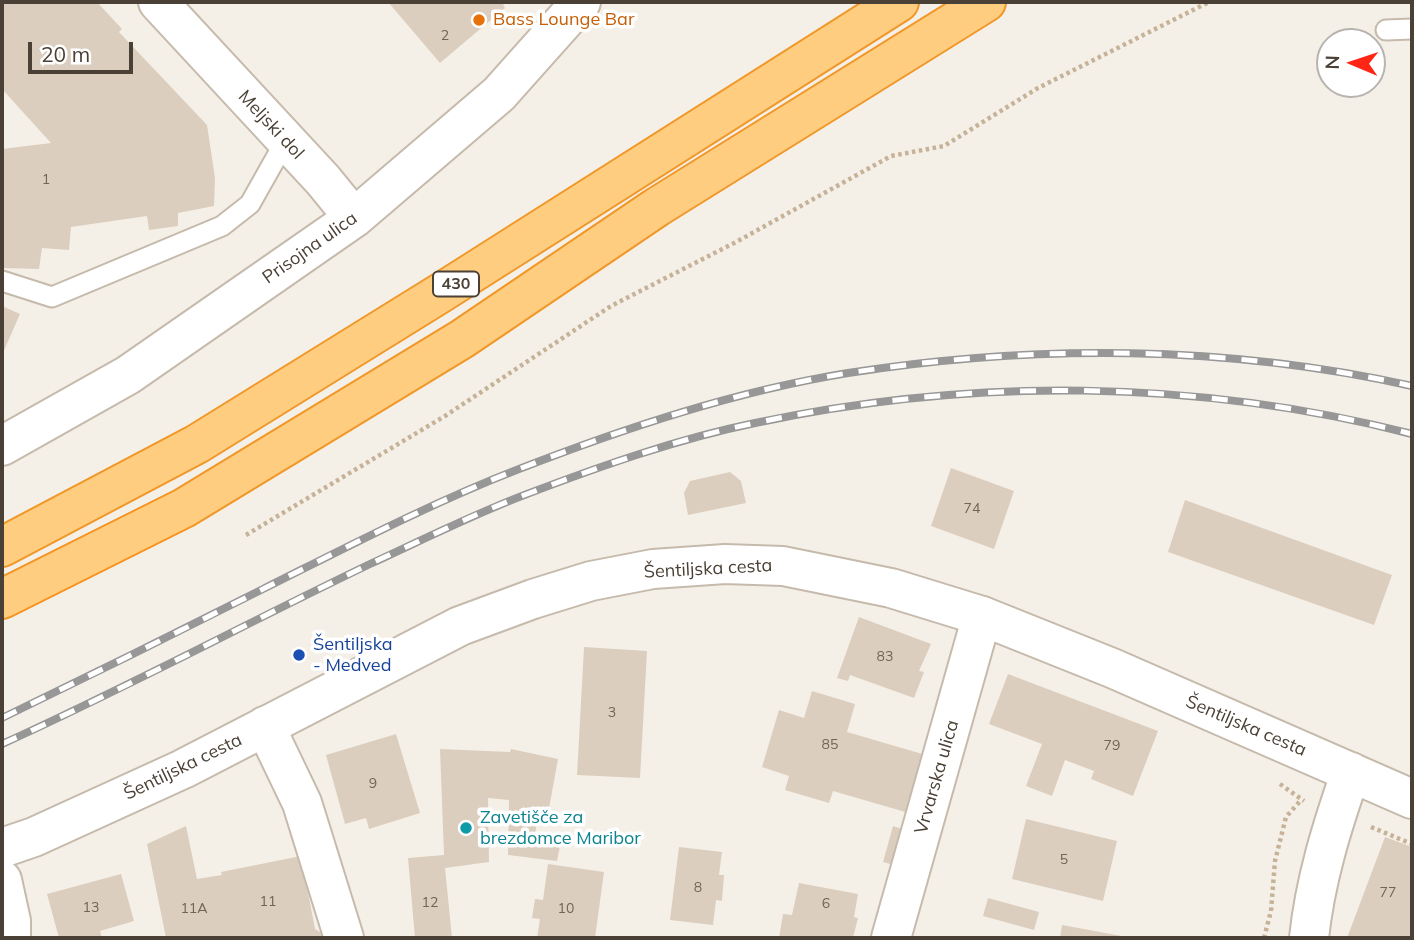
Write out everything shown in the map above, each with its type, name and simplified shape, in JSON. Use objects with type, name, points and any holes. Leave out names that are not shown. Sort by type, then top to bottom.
[{"type":"highway","name":"430","points":[[2,547],[208,437],[899,2]]},
{"type":"highway","name":"430","points":[[2,599],[195,501],[462,339],[657,207],[986,2]]},
{"type":"street","name":"Meljski dol","points":[[158,2],[354,218]]},
{"type":"street","name":"Prisojna ulica","points":[[2,446],[128,375],[354,218],[499,94],[582,2]]},
{"type":"street","name":"Šentiljska cesta","points":[[2,848],[34,837],[183,769],[460,626],[533,598],[591,580],[653,569],[725,564],[783,566],[891,588],[982,616],[1112,668],[1412,799]]},
{"type":"street","name":"Vrvarska ulica","points":[[891,938],[982,616]]},
{"type":"street","points":[[265,726],[302,803],[344,938]]},
{"type":"street","points":[[1309,938],[1313,904],[1333,824],[1352,772]]},
{"type":"street","points":[[2,880],[11,921],[11,938]]},
{"type":"lane","points":[[1386,30],[1412,29]]},
{"type":"lane","points":[[2,281],[52,298],[222,226],[250,204],[286,140]]},
{"type":"path","points":[[246,535],[445,416],[611,306],[736,242],[891,156],[944,146],[1038,89],[1209,2]]},
{"type":"path","points":[[1280,784],[1301,800],[1312,804]]},
{"type":"path","points":[[1264,938],[1271,911],[1275,861],[1286,817],[1301,800]]},
{"type":"path","points":[[1372,828],[1412,844]]},
{"type":"building","points":[[2,2],[97,2],[122,29],[119,32],[207,125],[215,178],[214,206],[178,213],[178,226],[149,230],[147,216],[71,227],[69,250],[42,248],[39,269],[2,268],[2,149],[51,143],[2,89]]},
{"type":"building","points":[[388,2],[508,2],[503,5],[505,8],[440,63]]},
{"type":"building","points":[[2,306],[20,314],[2,355]]},
{"type":"building","points":[[951,468],[1014,491],[994,549],[931,526]]},
{"type":"building","points":[[730,472],[741,481],[746,503],[688,515],[684,493],[690,481]]},
{"type":"building","points":[[1185,500],[1392,575],[1374,625],[1168,552]]},
{"type":"building","points":[[859,617],[931,644],[919,671],[924,672],[914,698],[850,675],[848,681],[837,678]]},
{"type":"building","points":[[584,647],[647,651],[640,778],[577,775]]},
{"type":"building","points":[[1008,674],[1158,731],[1133,796],[1091,779],[1094,771],[1065,760],[1052,796],[1026,786],[1042,744],[989,724]]},
{"type":"building","points":[[812,691],[855,704],[847,732],[936,758],[919,816],[833,791],[829,803],[785,790],[789,776],[762,767],[779,710],[804,718]]},
{"type":"building","points":[[396,734],[420,813],[369,829],[366,818],[345,824],[326,755]]},
{"type":"building","points":[[440,749],[510,752],[511,749],[558,759],[546,825],[537,824],[534,837],[561,841],[557,861],[508,855],[509,800],[488,798],[489,862],[445,868],[452,938],[415,938],[408,858],[444,855]]},
{"type":"building","points":[[1026,819],[1117,841],[1103,901],[1012,879]]},
{"type":"building","points":[[186,826],[197,879],[301,856],[315,929],[330,938],[166,938],[147,844]]},
{"type":"building","points":[[893,826],[911,832],[901,867],[883,862]]},
{"type":"building","points":[[1385,837],[1412,847],[1412,938],[1347,938]]},
{"type":"building","points":[[679,847],[722,852],[719,875],[724,875],[722,901],[716,900],[713,925],[670,920]]},
{"type":"building","points":[[548,864],[604,872],[595,938],[537,938],[540,919],[532,918],[535,899],[543,900]]},
{"type":"building","points":[[121,874],[134,921],[100,931],[102,938],[59,938],[47,894]]},
{"type":"building","points":[[799,883],[858,894],[854,917],[858,918],[853,938],[779,938],[783,914],[792,915]]},
{"type":"building","points":[[988,898],[1039,912],[1034,930],[983,916]]},
{"type":"building","points":[[1062,925],[1127,937],[1127,938],[1060,938]]},
{"type":"railway","points":[[2,718],[390,526],[486,482],[640,425],[764,390],[848,373],[918,364],[989,357],[1131,353],[1272,363],[1343,372],[1412,386]]},
{"type":"railway","points":[[2,744],[95,701],[370,564],[487,510],[640,454],[755,423],[837,408],[919,398],[1002,392],[1084,391],[1167,394],[1249,403],[1331,416],[1412,434]]},
{"type":"place","name":"Bass Lounge Bar","points":[[479,20]]},
{"type":"place","name":"Šentiljska - Medved","points":[[299,655]]},
{"type":"place","name":"Zavetišče za brezdomce Maribor","points":[[466,828]]}]
